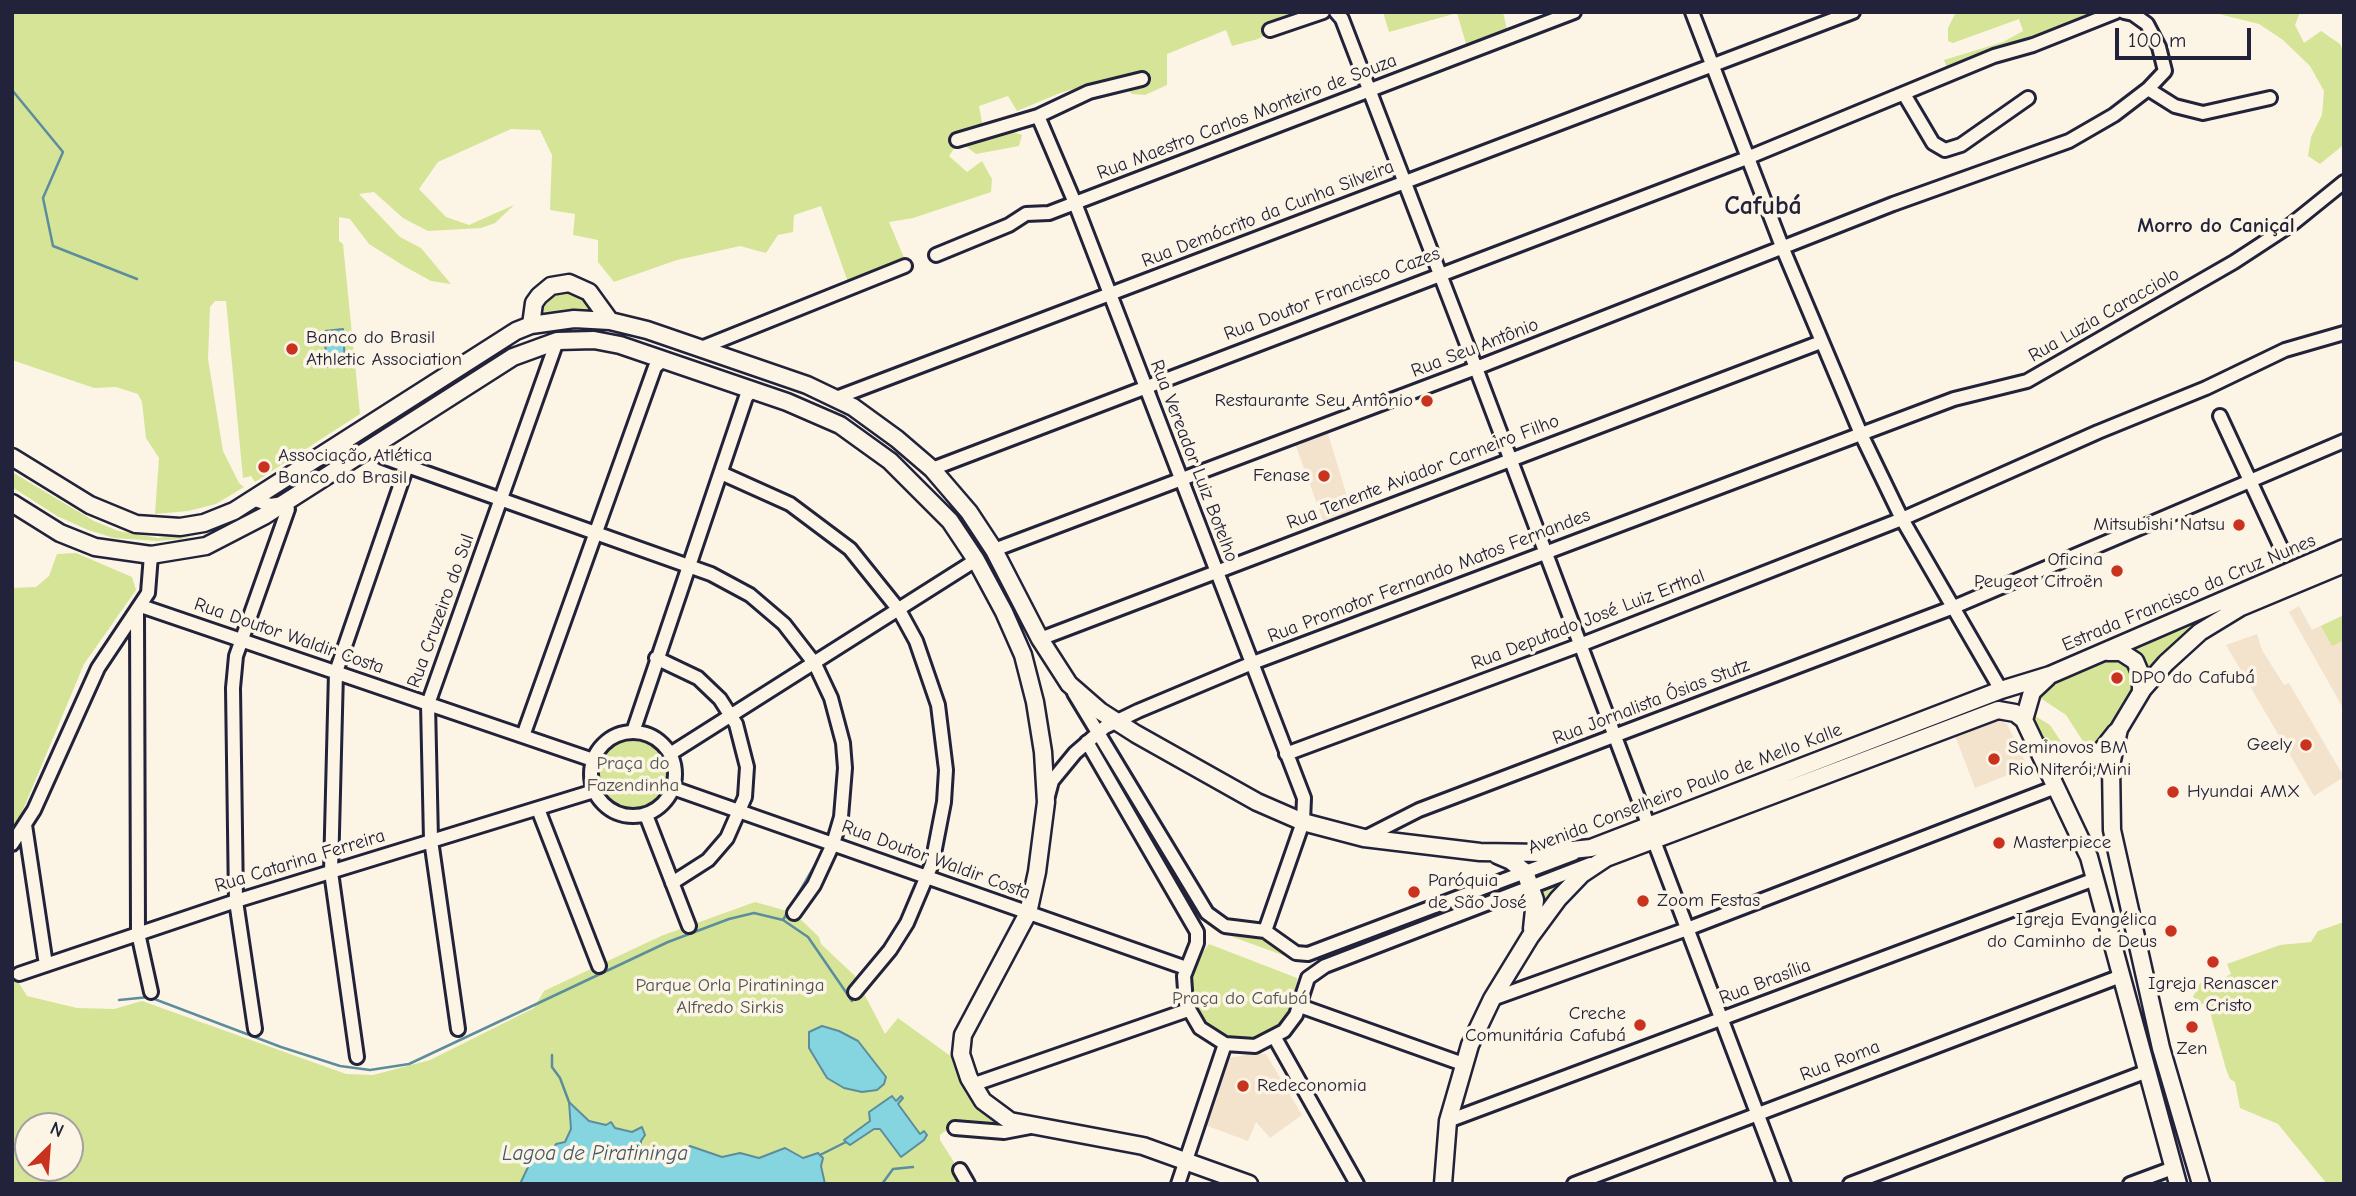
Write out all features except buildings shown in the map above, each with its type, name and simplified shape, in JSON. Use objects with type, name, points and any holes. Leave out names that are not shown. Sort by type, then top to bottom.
[{"type":"main road","points":[[531,325],[534,303],[539,296],[551,286],[569,283],[589,292],[610,321]]},
{"type":"main road","points":[[12,457],[90,505],[136,524],[180,527],[204,523],[234,511],[502,340],[531,325],[574,319],[610,321],[701,348],[836,398],[872,419],[932,469],[969,512],[994,550],[1040,639],[1069,684],[1117,721],[1205,774],[1303,822],[1364,838],[1480,852],[1507,858],[1527,879],[1536,909],[1530,937]]},
{"type":"main road","points":[[531,325],[557,341]]},
{"type":"main road","points":[[12,503],[78,541],[116,551],[151,555],[206,546],[284,503],[513,357],[557,341],[607,342],[816,412],[858,436],[890,461],[934,503],[976,560],[1023,655],[1042,734],[1046,802],[1037,872],[1028,913],[963,1035],[963,1066],[972,1084],[991,1109],[1010,1121],[1031,1127],[1106,1138],[1186,1159],[1248,1184]]},
{"type":"main road","name":"Estrada Francisco da Cruz Nunes","points":[[2050,675],[2344,548]]},
{"type":"main road","name":"Estrada Francisco da Cruz Nunes","points":[[2201,1184],[2161,1048],[2112,830],[2111,765],[2119,729],[2142,690],[2180,649],[2222,617],[2344,564]]},
{"type":"main road","points":[[2102,653],[2121,652],[2135,661],[2141,675],[2142,690],[2165,681]]},
{"type":"main road","points":[[2050,675],[2032,692],[2024,720],[2081,836],[2175,1176]]},
{"type":"main road","name":"Avenida Conselheiro Paulo de Mello Kalle","points":[[1591,848],[1647,824],[2001,690],[2050,675]]},
{"type":"main road","name":"Avenida Conselheiro Paulo de Mello Kalle","points":[[1606,858],[1990,712],[2007,711],[2024,720]]},
{"type":"main road","points":[[2034,740],[2050,756],[2077,763],[2097,756],[2119,729]]},
{"type":"main road","points":[[1480,852],[1543,853],[1591,848]]},
{"type":"main road","points":[[1443,1184],[1448,1121],[1463,1064],[1492,999],[1530,937],[1573,882],[1606,858]]},
{"type":"street","points":[[1270,30],[1323,12]]},
{"type":"street","name":"Rua Maestro Carlos Monteiro de Souza","points":[[936,255],[1009,225],[1026,214],[1049,213],[1574,12]]},
{"type":"street","points":[[1692,12],[1783,250],[1861,434],[1902,519],[2001,690]]},
{"type":"street","name":"Rua Demócrito da Cunha Silveira","points":[[836,398],[1111,297],[1853,12]]},
{"type":"street","name":"Rua Doutor Francisco Cazes","points":[[932,469],[1747,158],[1994,56],[2033,45],[2116,12]]},
{"type":"street","points":[[2124,12],[2142,19],[2159,47],[2165,71],[2148,89],[2175,106],[2203,113],[2270,98]]},
{"type":"street","points":[[1339,16],[1476,368],[1647,824]]},
{"type":"street","points":[[957,140],[1038,116],[1089,92],[1142,79]]},
{"type":"street","name":"Rua Seu Antônio","points":[[994,550],[1783,250],[1893,204],[2069,141],[2114,115],[2148,89]]},
{"type":"street","points":[[1904,94],[1933,143],[1945,150],[1961,145],[2028,98]]},
{"type":"street","name":"Rua Vereador Luiz Botelho","points":[[1038,116],[1076,203],[1250,664],[1304,797],[1303,822]]},
{"type":"street","name":"Rua Luzia Caracciolo","points":[[1861,434],[1971,394],[2027,381],[2234,262],[2292,224],[2344,182]]},
{"type":"street","points":[[701,348],[905,266]]},
{"type":"street","name":"Rua Deputado José Luiz Erthal","points":[[1286,754],[1580,645],[1902,519],[2098,432],[2206,388],[2285,350],[2344,333]]},
{"type":"street","name":"Rua Cruzeiro do Sul","points":[[458,1029],[431,840],[428,704],[557,341]]},
{"type":"street","name":"Rua Tenente Aviador Carneiro Filho","points":[[1040,639],[1821,342]]},
{"type":"street","points":[[523,736],[654,367],[662,361]]},
{"type":"street","points":[[633,732],[746,397],[753,390]]},
{"type":"street","points":[[2220,415],[2285,556],[2310,564]]},
{"type":"street","name":"Rua Promotor Fernando Matos Fernandes","points":[[1046,802],[1052,781],[1087,743],[1117,721],[1250,664],[1861,434]]},
{"type":"street","name":"Rua Jornalista Ósias Stutz","points":[[1364,838],[1419,810],[1954,607],[2344,441]]},
{"type":"street","points":[[375,446],[383,457],[689,565],[731,584],[767,609],[791,632],[815,664],[831,698],[843,743],[844,792],[834,844],[814,885],[794,913]]},
{"type":"street","points":[[357,1057],[331,872],[336,673],[407,466]]},
{"type":"street","points":[[721,472],[790,504],[821,525],[876,577],[899,610],[930,676],[944,738],[944,802],[928,877],[907,923],[890,950],[855,992]]},
{"type":"street","points":[[253,499],[270,505],[284,503],[288,513],[241,640],[236,656],[233,688],[236,901],[255,1029]]},
{"type":"street","points":[[12,844],[25,825],[98,668],[139,609],[150,586],[151,555]]},
{"type":"street","points":[[2275,579],[2285,556]]},
{"type":"street","points":[[670,754],[976,560]]},
{"type":"street","points":[[139,609],[138,933],[151,992]]},
{"type":"street","name":"Rua Doutor Waldir Costa","points":[[139,609],[241,640],[593,760]]},
{"type":"street","points":[[656,658],[698,678],[720,699],[741,738],[747,767],[741,811],[718,850],[696,870],[672,883]]},
{"type":"street","points":[[1069,684],[1207,913],[1219,923],[1265,931],[1303,822]]},
{"type":"street","points":[[633,732],[654,738],[670,754],[675,771],[673,788],[664,803],[646,815],[633,817],[615,813],[600,802],[590,774],[593,760],[608,740],[633,732]]},
{"type":"street","points":[[1087,743],[1194,927],[1197,943],[1186,968],[1183,985],[1188,1010],[1200,1028],[1225,1044],[1255,1046],[1275,1038],[1291,1024],[1300,1006],[1463,1064]]},
{"type":"street","points":[[1492,999],[1687,929],[2056,787]]},
{"type":"street","name":"Rua Doutor Waldir Costa","points":[[673,788],[1186,968]]},
{"type":"street","name":"Rua Catarina Ferreira","points":[[19,974],[236,901],[594,791]]},
{"type":"street","points":[[538,809],[599,966]]},
{"type":"street","points":[[646,815],[689,926]]},
{"type":"street","points":[[25,825],[46,965]]},
{"type":"street","points":[[1654,841],[1784,1184]]},
{"type":"street","name":"Avenida Conselheiro Paulo de Mello Kalle","points":[[1300,1006],[1307,981],[1325,966],[1527,879],[1591,848]]},
{"type":"street","name":"Avenida Conselheiro Paulo de Mello Kalle","points":[[1265,931],[1296,953],[1308,954],[1527,879],[1606,858]]},
{"type":"street","name":"Rua Brasília","points":[[1448,1121],[2095,879]]},
{"type":"street","name":"Rua Roma","points":[[1574,1184],[2121,976]]},
{"type":"street","points":[[972,1084],[1188,1010]]},
{"type":"street","points":[[1275,1038],[1357,1184]]},
{"type":"street","points":[[1178,1184],[1225,1044]]},
{"type":"street","points":[[1850,1184],[2145,1073]]},
{"type":"street","points":[[955,1128],[1004,1132],[1031,1127]]},
{"type":"street","points":[[960,1170],[968,1184]]},
{"type":"street","points":[[2130,1184],[2175,1176]]},
{"type":"shaded area","name":"Fenase","points":[[1326,427],[1352,513],[1324,523],[1293,438]]},
{"type":"shaded area","points":[[2299,606],[2312,630],[2344,615],[2344,710],[2289,612]]},
{"type":"shaded area","points":[[2257,634],[2262,650],[2284,685],[2289,683],[2344,777],[2314,796],[2226,645]]},
{"type":"shaded area","name":"Seminovos BM Rio Niterói;Mini","points":[[1995,717],[2007,724],[2028,767],[1975,788],[1954,733]]},
{"type":"shaded area","points":[[1245,1053],[1266,1054],[1302,1115],[1270,1138],[1256,1122],[1248,1141],[1205,1125],[1230,1058],[1246,1055]]},
{"type":"green space","points":[[12,12],[1308,12],[1258,39],[1232,46],[1226,30],[1167,54],[1167,85],[1145,95],[1132,94],[1114,77],[1060,93],[1017,111],[1008,96],[979,106],[984,133],[1008,130],[1022,135],[1019,146],[976,154],[959,141],[949,156],[967,172],[982,161],[992,179],[991,192],[913,218],[889,222],[905,260],[848,282],[821,206],[794,215],[793,232],[778,235],[766,253],[740,246],[677,260],[614,282],[598,262],[598,240],[573,235],[575,214],[550,210],[552,155],[540,130],[511,129],[438,162],[419,189],[446,217],[469,225],[514,205],[495,223],[481,228],[428,231],[403,218],[374,192],[359,194],[400,237],[421,248],[451,284],[431,281],[404,266],[369,244],[350,219],[339,217],[339,241],[343,244],[360,414],[255,482],[251,476],[243,478],[226,301],[215,301],[210,307],[208,359],[223,451],[239,483],[244,487],[216,504],[188,511],[155,514],[159,458],[146,438],[142,402],[138,394],[116,387],[94,388],[12,360]]},
{"type":"green space","points":[[1383,12],[1503,12],[1507,30],[1467,47],[1457,13],[1389,32]]},
{"type":"green space","points":[[1956,12],[2095,12],[2098,24],[2042,49],[2013,54],[1952,81],[1944,60],[2003,42],[2023,31],[2019,19],[1953,43],[1948,41],[1948,28]]},
{"type":"green space","points":[[2211,12],[2300,12],[2295,25],[2304,43],[2321,31],[2340,44],[2344,53],[2342,146],[2320,164],[2308,156],[2311,137],[2322,115],[2324,91],[2310,66],[2283,40],[2259,24]]},
{"type":"green space","points":[[552,291],[577,291],[592,306],[592,311],[539,318],[540,304]]},
{"type":"green space","points":[[12,472],[94,521],[118,531],[158,538],[217,529],[181,539],[157,541],[114,538],[57,516],[12,487]]},
{"type":"green space","points":[[76,553],[132,577],[136,590],[84,664],[20,817],[12,828],[12,588],[36,587],[49,576],[57,554]]},
{"type":"green space","points":[[2242,599],[2173,646],[2147,674],[2141,658],[2126,647]]},
{"type":"green space","points":[[2344,615],[2344,640],[2332,646],[2321,626]]},
{"type":"green space","points":[[2107,658],[2126,660],[2136,682],[2104,741],[2090,752],[2066,715],[2039,697],[2051,682]]},
{"type":"green space","points":[[2032,714],[2050,725],[2070,755],[2045,745],[2032,726]]},
{"type":"green space","name":"Praça do Fazendinha","points":[[633,737],[654,743],[664,753],[670,774],[664,795],[654,805],[633,811],[612,805],[602,795],[596,774],[602,753],[612,743]]},
{"type":"green space","points":[[1587,867],[1540,918],[1535,887]]},
{"type":"green space","name":"Parque Orla Piratininga Alfredo Sirkis","points":[[755,902],[794,913],[819,937],[821,944],[855,976],[885,1034],[898,1018],[956,1060],[987,1112],[997,1123],[997,1128],[949,1128],[940,1135],[940,1140],[968,1184],[825,1184],[817,1153],[803,1158],[785,1148],[759,1158],[740,1153],[722,1157],[690,1147],[680,1154],[663,1150],[654,1154],[641,1149],[641,1141],[632,1132],[589,1121],[569,1103],[571,1129],[565,1142],[556,1144],[549,1155],[535,1162],[522,1158],[529,1165],[520,1184],[12,1184],[12,972],[27,996],[77,1008],[114,1009],[142,1001],[346,1074],[373,1075],[430,1060],[534,1008],[544,991],[661,936]]},
{"type":"green space","points":[[2344,922],[2344,1184],[2327,1184],[2278,1124],[2240,1108],[2235,1082],[2230,1079],[2226,1069],[2208,1005],[2201,1004],[2193,997],[2200,983],[2211,984],[2231,974],[2227,964],[2280,945],[2311,942],[2318,931]]},
{"type":"green space","points":[[1222,933],[1263,935],[1288,957]]},
{"type":"green space","name":"Praça do Cafubá","points":[[1209,944],[1297,978],[1296,996],[1280,1025],[1252,1039],[1236,1039],[1207,1026],[1197,1013],[1189,983],[1192,967]]},
{"type":"water","points":[[343,329],[345,363],[326,367],[325,331]]},
{"type":"water","points":[[822,1026],[858,1041],[886,1077],[884,1084],[877,1090],[862,1092],[844,1088],[827,1078],[809,1048],[809,1032]]},
{"type":"water","points":[[892,1096],[896,1101],[901,1096],[903,1098],[898,1104],[920,1134],[924,1131],[927,1135],[924,1140],[901,1157],[880,1129],[874,1129],[850,1145],[844,1140],[870,1121],[869,1112]]},
{"type":"water","name":"Lagoa de Piratininga","points":[[569,1102],[589,1121],[606,1125],[611,1122],[615,1128],[632,1132],[642,1127],[645,1135],[641,1141],[641,1149],[654,1154],[663,1150],[680,1154],[690,1146],[722,1157],[740,1153],[759,1158],[785,1148],[803,1158],[818,1153],[823,1158],[821,1166],[825,1184],[520,1184],[529,1165],[520,1156],[536,1162],[549,1155],[556,1144],[565,1142],[571,1129]]},
{"type":"waterway","points":[[12,90],[63,152],[43,198],[53,246],[137,279]]},
{"type":"waterway","points":[[783,920],[822,853]]},
{"type":"waterway","points":[[119,1000],[149,997],[281,1047],[340,1066],[370,1070],[409,1064],[668,942],[729,919],[754,913],[783,920],[808,937],[852,1001]]},
{"type":"waterway","points":[[552,1055],[552,1067],[560,1078],[569,1102]]},
{"type":"waterway","points":[[820,1155],[846,1142]]},
{"type":"waterway","points":[[882,1184],[893,1169],[913,1167]]},
{"type":"place","name":"Banco do Brasil Athletic Association","points":[[292,349]]},
{"type":"place","name":"Restaurante Seu Antônio","points":[[1427,401]]},
{"type":"place","name":"Associação Atlética Banco do Brasil","points":[[264,467]]},
{"type":"place","name":"Fenase","points":[[1324,476]]},
{"type":"place","name":"Mitsubishi Natsu","points":[[2239,525]]},
{"type":"place","name":"Oficina Peugeot Citroën","points":[[2117,571]]},
{"type":"place","name":"DPO do Cafubá","points":[[2117,678]]},
{"type":"place","name":"Geely","points":[[2306,745]]},
{"type":"place","name":"Seminovos BM Rio Niterói;Mini","points":[[1994,759]]},
{"type":"place","name":"Hyundai AMX","points":[[2173,792]]},
{"type":"place","name":"Masterpiece","points":[[1999,843]]},
{"type":"place","name":"Paróquia de São José","points":[[1414,892]]},
{"type":"place","name":"Zoom Festas","points":[[1643,901]]},
{"type":"place","name":"Igreja Evangélica do Caminho de Deus","points":[[2171,931]]},
{"type":"place","name":"Igreja Renascer em Cristo","points":[[2213,962]]},
{"type":"place","name":"Creche Comunitária Cafubá","points":[[1640,1025]]},
{"type":"place","name":"Zen","points":[[2192,1027]]},
{"type":"place","name":"Redeconomia","points":[[1243,1086]]},
{"type":"district","name":"Cafubá","points":[[1763,207]]},
{"type":"district","name":"Morro do Caniçal","points":[[2216,226]]}]
